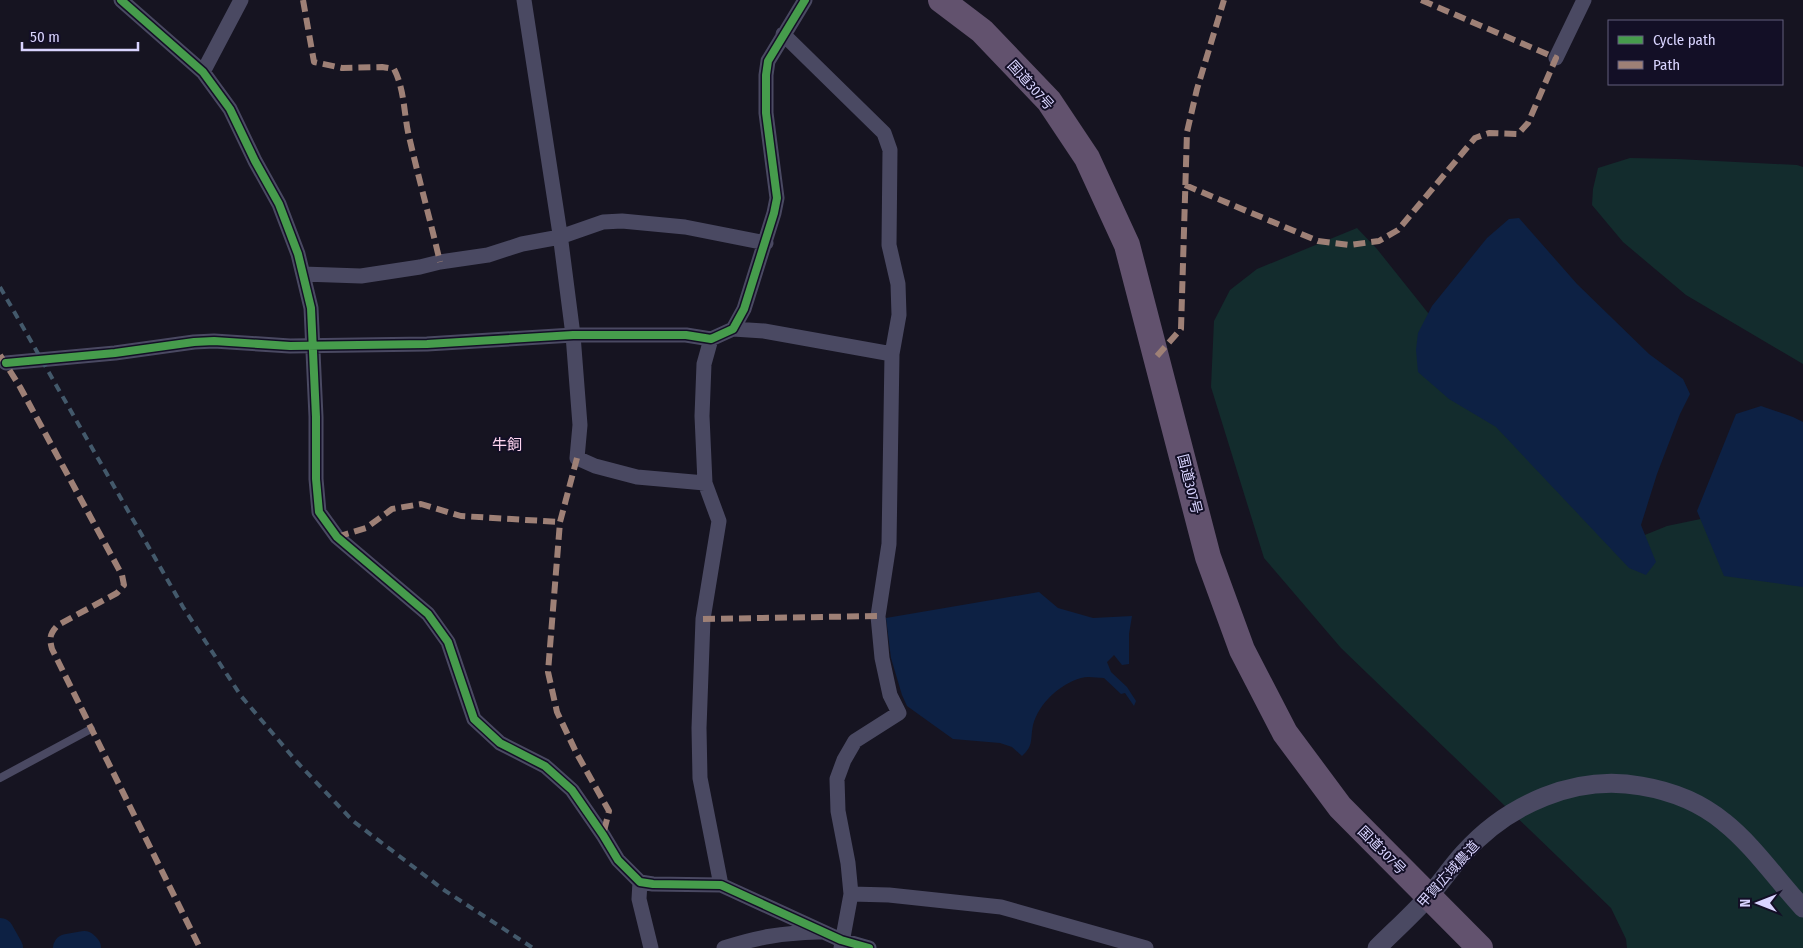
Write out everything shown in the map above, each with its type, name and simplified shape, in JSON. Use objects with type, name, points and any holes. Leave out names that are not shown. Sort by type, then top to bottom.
[{"type":"highway","name":"国道307号","points":[[941,0],[982,31],[1049,101],[1087,158],[1127,246],[1208,557],[1242,650],[1285,733],[1340,807],[1480,948]]},
{"type":"street","points":[[120,0],[203,72],[230,109],[255,161],[279,204],[298,254],[312,308],[316,479],[319,512],[337,537],[428,614],[448,642],[474,720],[500,743],[545,766],[572,790],[618,860],[640,882],[653,884],[721,885],[822,932],[841,944],[869,948]]},
{"type":"street","points":[[203,72],[241,0]]},
{"type":"street","points":[[524,0],[573,335],[580,425],[577,458],[595,466],[637,477],[705,483]]},
{"type":"street","points":[[733,329],[744,309],[766,243],[777,198],[766,113],[768,61],[805,0]]},
{"type":"street","points":[[1556,58],[1584,0]]},
{"type":"street","points":[[783,34],[884,133],[890,150],[889,245],[898,284],[899,315],[892,354],[889,544],[878,616],[882,658],[890,695],[899,713],[855,742],[844,760],[837,779],[838,811],[848,863],[851,894],[841,944]]},
{"type":"street","points":[[303,274],[371,275],[488,255],[522,244],[560,237],[603,222],[622,221],[685,227],[766,243]]},
{"type":"street","points":[[6,364],[214,341],[290,346],[427,344],[573,335],[686,335],[710,339],[733,329],[764,331],[892,354]]},
{"type":"street","points":[[710,339],[704,364],[702,416],[705,483],[718,521],[703,619],[699,728],[700,778],[721,885]]},
{"type":"street","name":"甲賀広域農道","points":[[1377,948],[1429,896],[1464,852],[1500,821],[1542,797],[1588,785],[1628,784],[1674,794],[1709,810],[1741,837],[1803,908]]},
{"type":"street","points":[[640,882],[639,899],[651,948]]},
{"type":"street","points":[[851,894],[889,895],[1001,907],[1103,942],[1146,948]]},
{"type":"street","points":[[724,948],[780,934],[822,932]]},
{"type":"lane","points":[[0,778],[92,729]]},
{"type":"green space","points":[[1630,158],[1797,165],[1803,167],[1803,364],[1686,295],[1623,242],[1592,205],[1593,189],[1598,168]]},
{"type":"green space","points":[[1357,228],[1377,249],[1610,541],[1630,541],[1667,526],[1715,516],[1803,539],[1803,948],[1627,948],[1626,939],[1611,908],[1341,648],[1264,558],[1211,387],[1214,321],[1230,290],[1257,269]]},
{"type":"water","points":[[1519,218],[1577,284],[1649,354],[1683,379],[1690,394],[1680,414],[1657,474],[1641,525],[1656,562],[1646,575],[1629,568],[1496,427],[1449,399],[1418,372],[1416,350],[1418,333],[1432,306],[1487,238],[1509,219]]},
{"type":"water","points":[[1761,406],[1803,422],[1803,587],[1724,576],[1697,511],[1736,414]]},
{"type":"water","points":[[1039,592],[1058,608],[1093,618],[1132,616],[1129,634],[1129,664],[1122,665],[1114,655],[1107,662],[1111,672],[1127,687],[1136,701],[1134,706],[1125,693],[1121,694],[1104,678],[1087,677],[1073,681],[1058,690],[1040,709],[1033,725],[1030,745],[1022,756],[1012,747],[1000,743],[953,739],[907,706],[891,658],[886,618]]},
{"type":"waterway","points":[[0,932],[9,948]]},
{"type":"waterway","points":[[67,948],[84,945],[87,948]]},
{"type":"railway","points":[[0,287],[183,607],[241,696],[297,762],[353,821],[444,890],[533,948]]},
{"type":"marked path","points":[[303,0],[314,62],[342,68],[382,67],[394,69],[402,92],[408,132],[440,262]]},
{"type":"marked path","points":[[1157,356],[1181,329],[1187,132],[1197,89],[1224,0]]},
{"type":"marked path","points":[[1185,185],[1318,241],[1350,245],[1379,241],[1398,230],[1475,138],[1489,133],[1518,134],[1528,123],[1556,58],[1421,0]]},
{"type":"marked path","points":[[0,355],[20,387],[122,575],[124,585],[117,593],[58,625],[51,636],[51,645],[200,948]]},
{"type":"marked path","points":[[577,458],[560,522],[548,672],[557,712],[577,754],[609,811],[603,835]]},
{"type":"marked path","points":[[337,537],[366,528],[392,509],[421,504],[461,516],[560,522]]},
{"type":"marked path","points":[[703,619],[878,616]]},
{"type":"cycle path","points":[[121,0],[203,72],[230,109],[255,161],[279,204],[298,254],[311,308],[316,417],[316,479],[319,512],[337,537],[428,614],[448,642],[474,719],[500,743],[545,766],[572,790],[618,860],[640,882],[653,884],[721,885],[841,940],[869,948]]},
{"type":"cycle path","points":[[6,363],[115,353],[214,341],[290,346],[427,344],[573,335],[686,335],[711,339],[733,329],[744,309],[774,213],[777,198],[766,113],[768,61],[805,0]]},
{"type":"district","name":"牛飼","points":[[507,445]]}]
